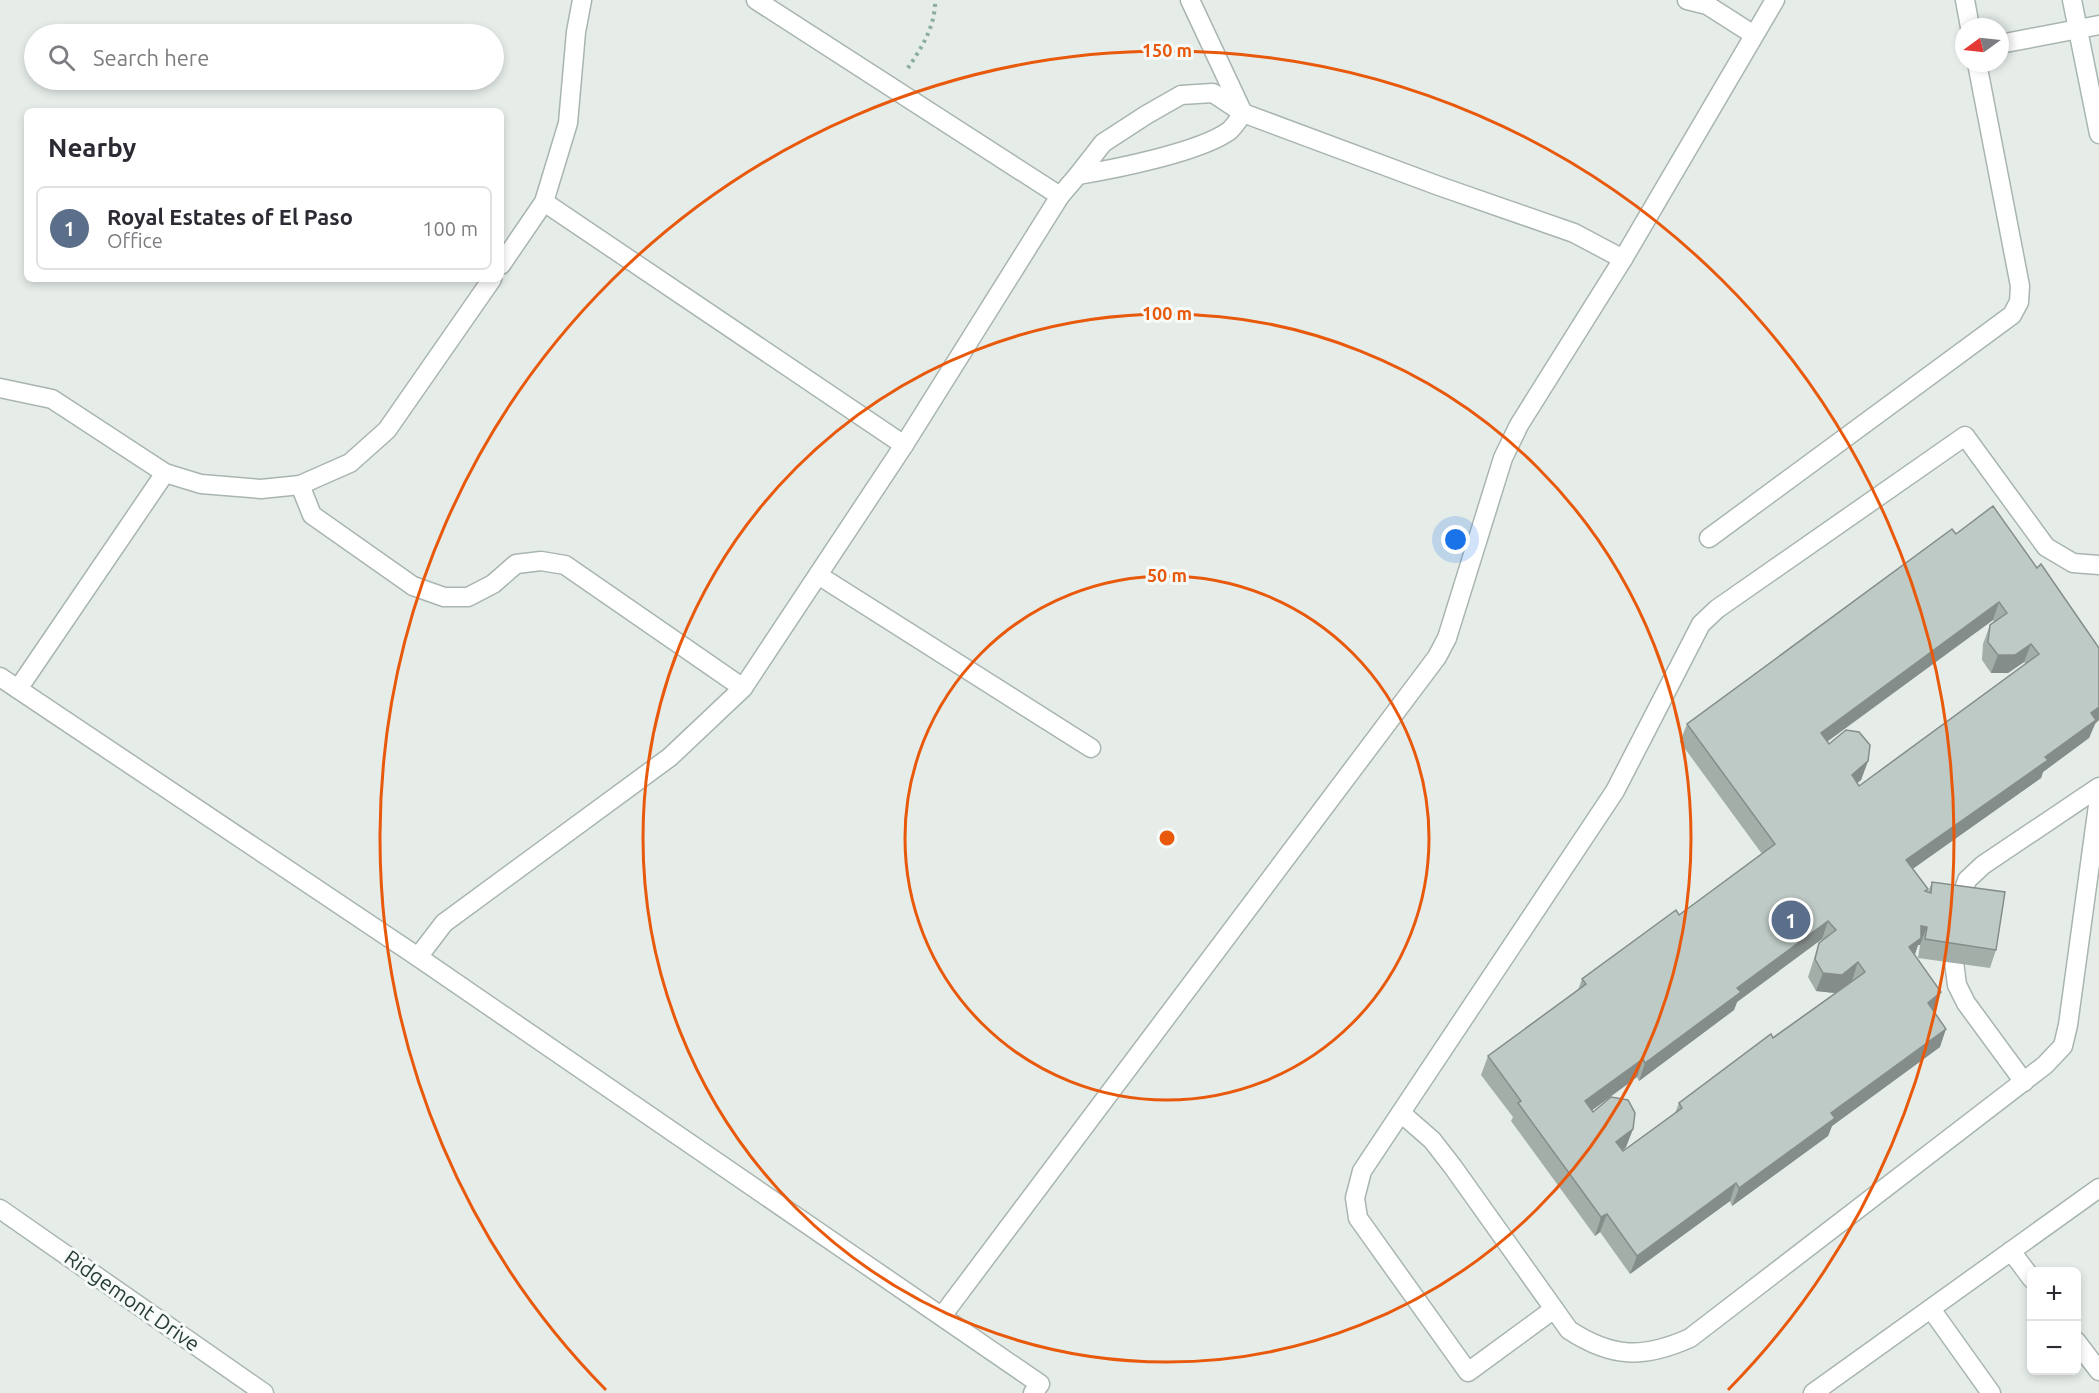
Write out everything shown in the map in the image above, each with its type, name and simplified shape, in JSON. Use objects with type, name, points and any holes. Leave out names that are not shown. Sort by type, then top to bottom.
[{"type":"street","points":[[504,261],[544,202],[568,123],[576,32],[582,0]]},
{"type":"street","points":[[756,0],[1060,196]]},
{"type":"street","points":[[1190,0],[1244,113]]},
{"type":"street","points":[[1687,0],[1707,5],[1754,35]]},
{"type":"street","points":[[942,1316],[1437,657],[1447,638],[1503,458],[1519,425],[1623,259],[1775,0]]},
{"type":"street","points":[[1965,0],[1968,18]]},
{"type":"street","points":[[2072,0],[2099,134]]},
{"type":"street","points":[[2009,42],[2099,25]]},
{"type":"street","points":[[1709,538],[2012,315],[2019,302],[2020,286],[1979,72]]},
{"type":"street","points":[[417,957],[444,923],[670,757],[742,688],[904,445],[1060,196],[1103,143],[1181,95],[1213,93],[1244,113],[1439,186],[1574,233],[1623,259]]},
{"type":"street","points":[[1078,175],[1113,169],[1208,142],[1230,130],[1244,113]]},
{"type":"street","points":[[544,202],[904,445]]},
{"type":"street","points":[[0,388],[52,399],[165,473],[201,484],[261,489],[300,485],[350,463],[387,430],[490,282]]},
{"type":"street","points":[[1554,1309],[1468,1372],[1358,1218],[1355,1198],[1362,1171],[1615,791],[1701,624],[1717,609],[1965,436],[2046,547],[2073,563],[2099,565]]},
{"type":"street","points":[[18,689],[165,473]]},
{"type":"street","points":[[300,485],[312,515],[412,586],[444,597],[468,597],[493,584],[516,564],[541,561],[565,565],[742,688]]},
{"type":"street","points":[[818,574],[1091,748]]},
{"type":"street","points":[[0,678],[417,957],[942,1316],[1040,1384],[1033,1393]]},
{"type":"street","points":[[1959,904],[1967,880],[1983,865],[2099,787]]},
{"type":"street","points":[[1401,1113],[1432,1140],[1453,1167],[1569,1330],[1594,1347],[1629,1352],[1662,1350],[1690,1338],[2024,1082],[2063,1046],[2068,1025],[2099,798]]},
{"type":"street","points":[[1954,962],[1958,985],[1966,1003],[2024,1082]]},
{"type":"street","points":[[1814,1393],[2099,1188]]},
{"type":"street","name":"Ridgemont Drive","points":[[0,1209],[264,1393]]},
{"type":"street","points":[[2011,1251],[2027,1273]]},
{"type":"street","points":[[1931,1309],[1991,1393]]},
{"type":"street","points":[[2081,1348],[2099,1371]]},
{"type":"path","points":[[894,89],[924,45],[935,9],[934,0]]},
{"type":"building","points":[[1993,506],[2037,568],[2041,564],[2099,648],[2099,707],[2091,713],[2096,720],[2045,757],[2048,760],[1906,860],[1928,889],[1925,891],[1931,893],[1932,882],[2005,892],[1996,950],[1925,939],[1927,927],[1921,926],[1921,938],[1909,947],[1941,992],[1928,1003],[1946,1029],[1831,1113],[1835,1118],[1739,1188],[1736,1183],[1637,1256],[1607,1214],[1601,1217],[1518,1103],[1521,1101],[1488,1056],[1586,984],[1582,979],[1676,910],[1679,915],[1775,844],[1687,724],[1952,529],[1956,534]],"holes":[[[1999,602],[2007,613],[1990,625],[1988,642],[1998,655],[2015,655],[2031,644],[2039,654],[1859,786],[1852,775],[1868,761],[1870,745],[1859,732],[1846,730],[1829,744],[1821,733]],[[1828,921],[1836,930],[1819,943],[1815,959],[1823,973],[1842,975],[1858,962],[1865,972],[1773,1038],[1771,1034],[1679,1103],[1682,1108],[1623,1151],[1616,1142],[1633,1129],[1635,1113],[1628,1100],[1611,1097],[1593,1112],[1585,1101],[1643,1059],[1645,1063],[1741,992],[1737,988]]]},
{"type":"place","name":"Royal Estates of El Paso","points":[[1791,920]]}]
